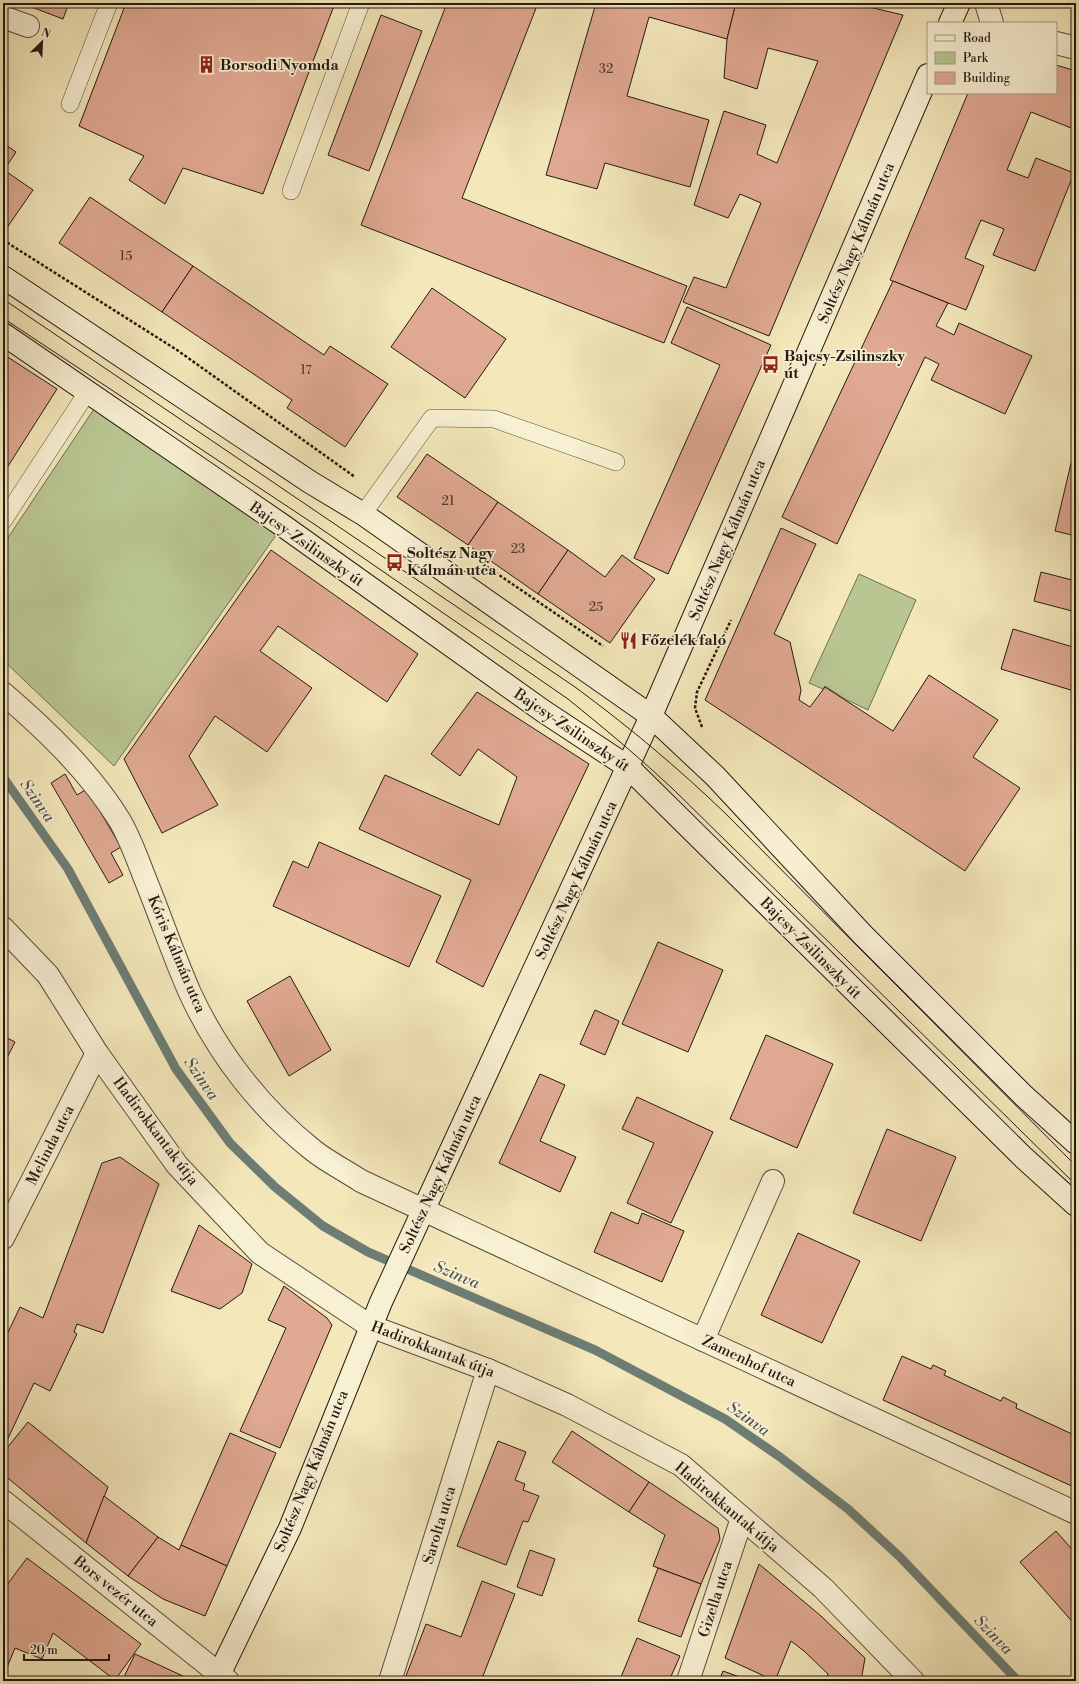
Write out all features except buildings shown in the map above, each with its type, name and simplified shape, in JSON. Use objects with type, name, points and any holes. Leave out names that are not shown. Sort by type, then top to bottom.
[{"type":"street","points":[[950,22],[959,3]]},
{"type":"street","points":[[986,3],[992,22]]},
{"type":"street","points":[[3,17],[28,26]]},
{"type":"street","points":[[1057,43],[1076,48]]},
{"type":"street","name":"Soltész Nagy Kálmán utca","points":[[221,1679],[290,1528],[370,1326],[651,716],[927,77]]},
{"type":"street","points":[[3,278],[310,482],[363,514],[651,716],[715,776],[862,934],[1012,1085],[1076,1143]]},
{"type":"street","name":"Bajcsy-Zsilinszky út","points":[[3,334],[288,530],[543,711],[628,767],[1024,1158],[1076,1205]]},
{"type":"street","name":"Kóris Kálmán utca","points":[[3,693],[38,723],[98,788],[120,822],[136,855],[190,994],[215,1040],[238,1074],[279,1120],[315,1151],[361,1181],[423,1209]]},
{"type":"street","name":"Hadirokkantak útja","points":[[3,928],[48,975],[97,1053],[177,1165],[260,1253],[370,1326],[488,1370],[567,1405],[681,1465],[823,1588],[913,1681]]},
{"type":"street","name":"Melinda utca","points":[[3,1238],[97,1053]]},
{"type":"street","points":[[703,1340],[773,1181]]},
{"type":"street","name":"Zamenhof utca","points":[[423,1209],[1076,1513]]},
{"type":"street","name":"Sarolta utca","points":[[390,1681],[488,1370]]},
{"type":"street","name":"Bors vezér utca","points":[[3,1501],[221,1679]]},
{"type":"street","name":"Gizella utca","points":[[688,1681],[742,1518]]},
{"type":"lane","points":[[70,104],[109,3]]},
{"type":"lane","points":[[291,192],[361,3]]},
{"type":"lane","points":[[3,521],[88,391]]},
{"type":"lane","points":[[363,514],[432,418],[494,419],[616,462]]},
{"type":"path","points":[[3,240],[176,350],[378,493]]},
{"type":"path","points":[[481,563],[603,646]]},
{"type":"path","points":[[705,734],[695,708],[697,692],[731,620]]},
{"type":"green space","points":[[94,409],[279,531],[114,766],[3,660],[3,545]]},
{"type":"green space","points":[[859,574],[916,600],[868,710],[845,699],[825,686],[823,689],[809,683]]},
{"type":"waterway","name":"Szinva","points":[[3,777],[68,869],[176,1069],[230,1143],[275,1187],[323,1226],[368,1252],[595,1350],[725,1419],[780,1457],[848,1509],[900,1557],[1018,1681]]},
{"type":"tram line","points":[[3,299],[575,687],[633,732],[689,779],[725,813],[1076,1166]]},
{"type":"tram line","points":[[3,318],[317,526],[568,699],[622,743],[674,790],[1076,1185]]},
{"type":"place","name":"Borsodi Nyomda","points":[[207,65]]},
{"type":"place","name":"Bajcsy-Zsilinszky út","points":[[771,365]]},
{"type":"place","name":"Soltész Nagy Kálmán utca","points":[[394,562]]},
{"type":"place","name":"Főzelék faló","points":[[628,640]]}]
